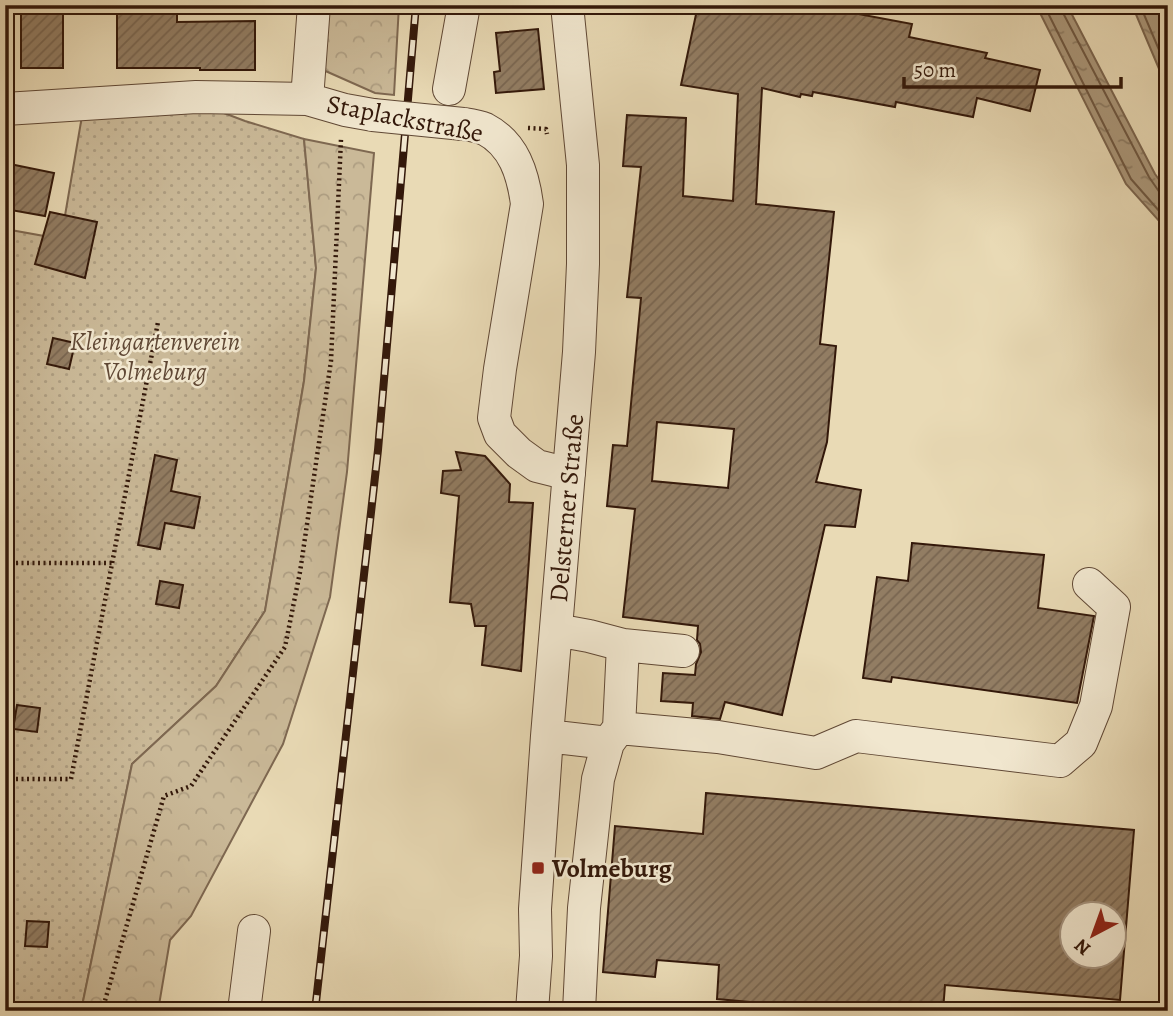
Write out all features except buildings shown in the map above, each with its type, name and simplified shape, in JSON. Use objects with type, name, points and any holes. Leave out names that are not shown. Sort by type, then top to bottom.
[{"type":"street","points":[[307,99],[314,5]]},
{"type":"street","points":[[449,89],[464,5]]},
{"type":"street","name":"Delsterner Straße","points":[[531,1011],[547,736],[579,352],[583,264],[583,165],[567,5]]},
{"type":"street","name":"Staplackstraße","points":[[5,109],[196,97],[307,99],[359,113],[483,128],[499,139],[516,160],[524,182],[527,204],[494,418],[500,434],[519,453],[537,466],[569,474]]},
{"type":"street","points":[[547,736],[718,737],[816,753],[856,736],[1060,761],[1082,743],[1096,706],[1114,607],[1089,584]]},
{"type":"street","points":[[556,630],[623,645],[683,651]]},
{"type":"street","points":[[579,1011],[584,908],[598,779],[614,735],[623,645]]},
{"type":"street","points":[[244,1011],[254,931]]},
{"type":"path","points":[[102,1011],[164,796],[191,786],[285,647],[300,572],[331,361],[340,148],[359,113]]},
{"type":"path","points":[[5,779],[71,779],[158,322]]},
{"type":"path","points":[[5,563],[112,563]]},
{"type":"green space","points":[[325,5],[399,5],[394,95],[375,93],[321,69]]},
{"type":"green space","name":"Kleingartenverein Volmeburg","points":[[208,107],[304,139],[316,268],[304,381],[265,611],[216,686],[132,764],[81,1011],[5,1011],[5,229],[61,239],[82,116]]},
{"type":"green space","points":[[304,139],[374,153],[347,472],[330,597],[283,744],[191,916],[170,940],[158,1011],[81,1011],[132,764],[216,686],[265,611],[304,381],[316,268]]},
{"type":"water","points":[[1036,5],[1067,5],[1155,174],[1168,192],[1168,231],[1126,184]]},
{"type":"water","points":[[1132,5],[1168,5],[1168,90]]},
{"type":"railway","points":[[315,1011],[378,450],[416,5]]},
{"type":"place","name":"Volmeburg","points":[[538,868]]}]
